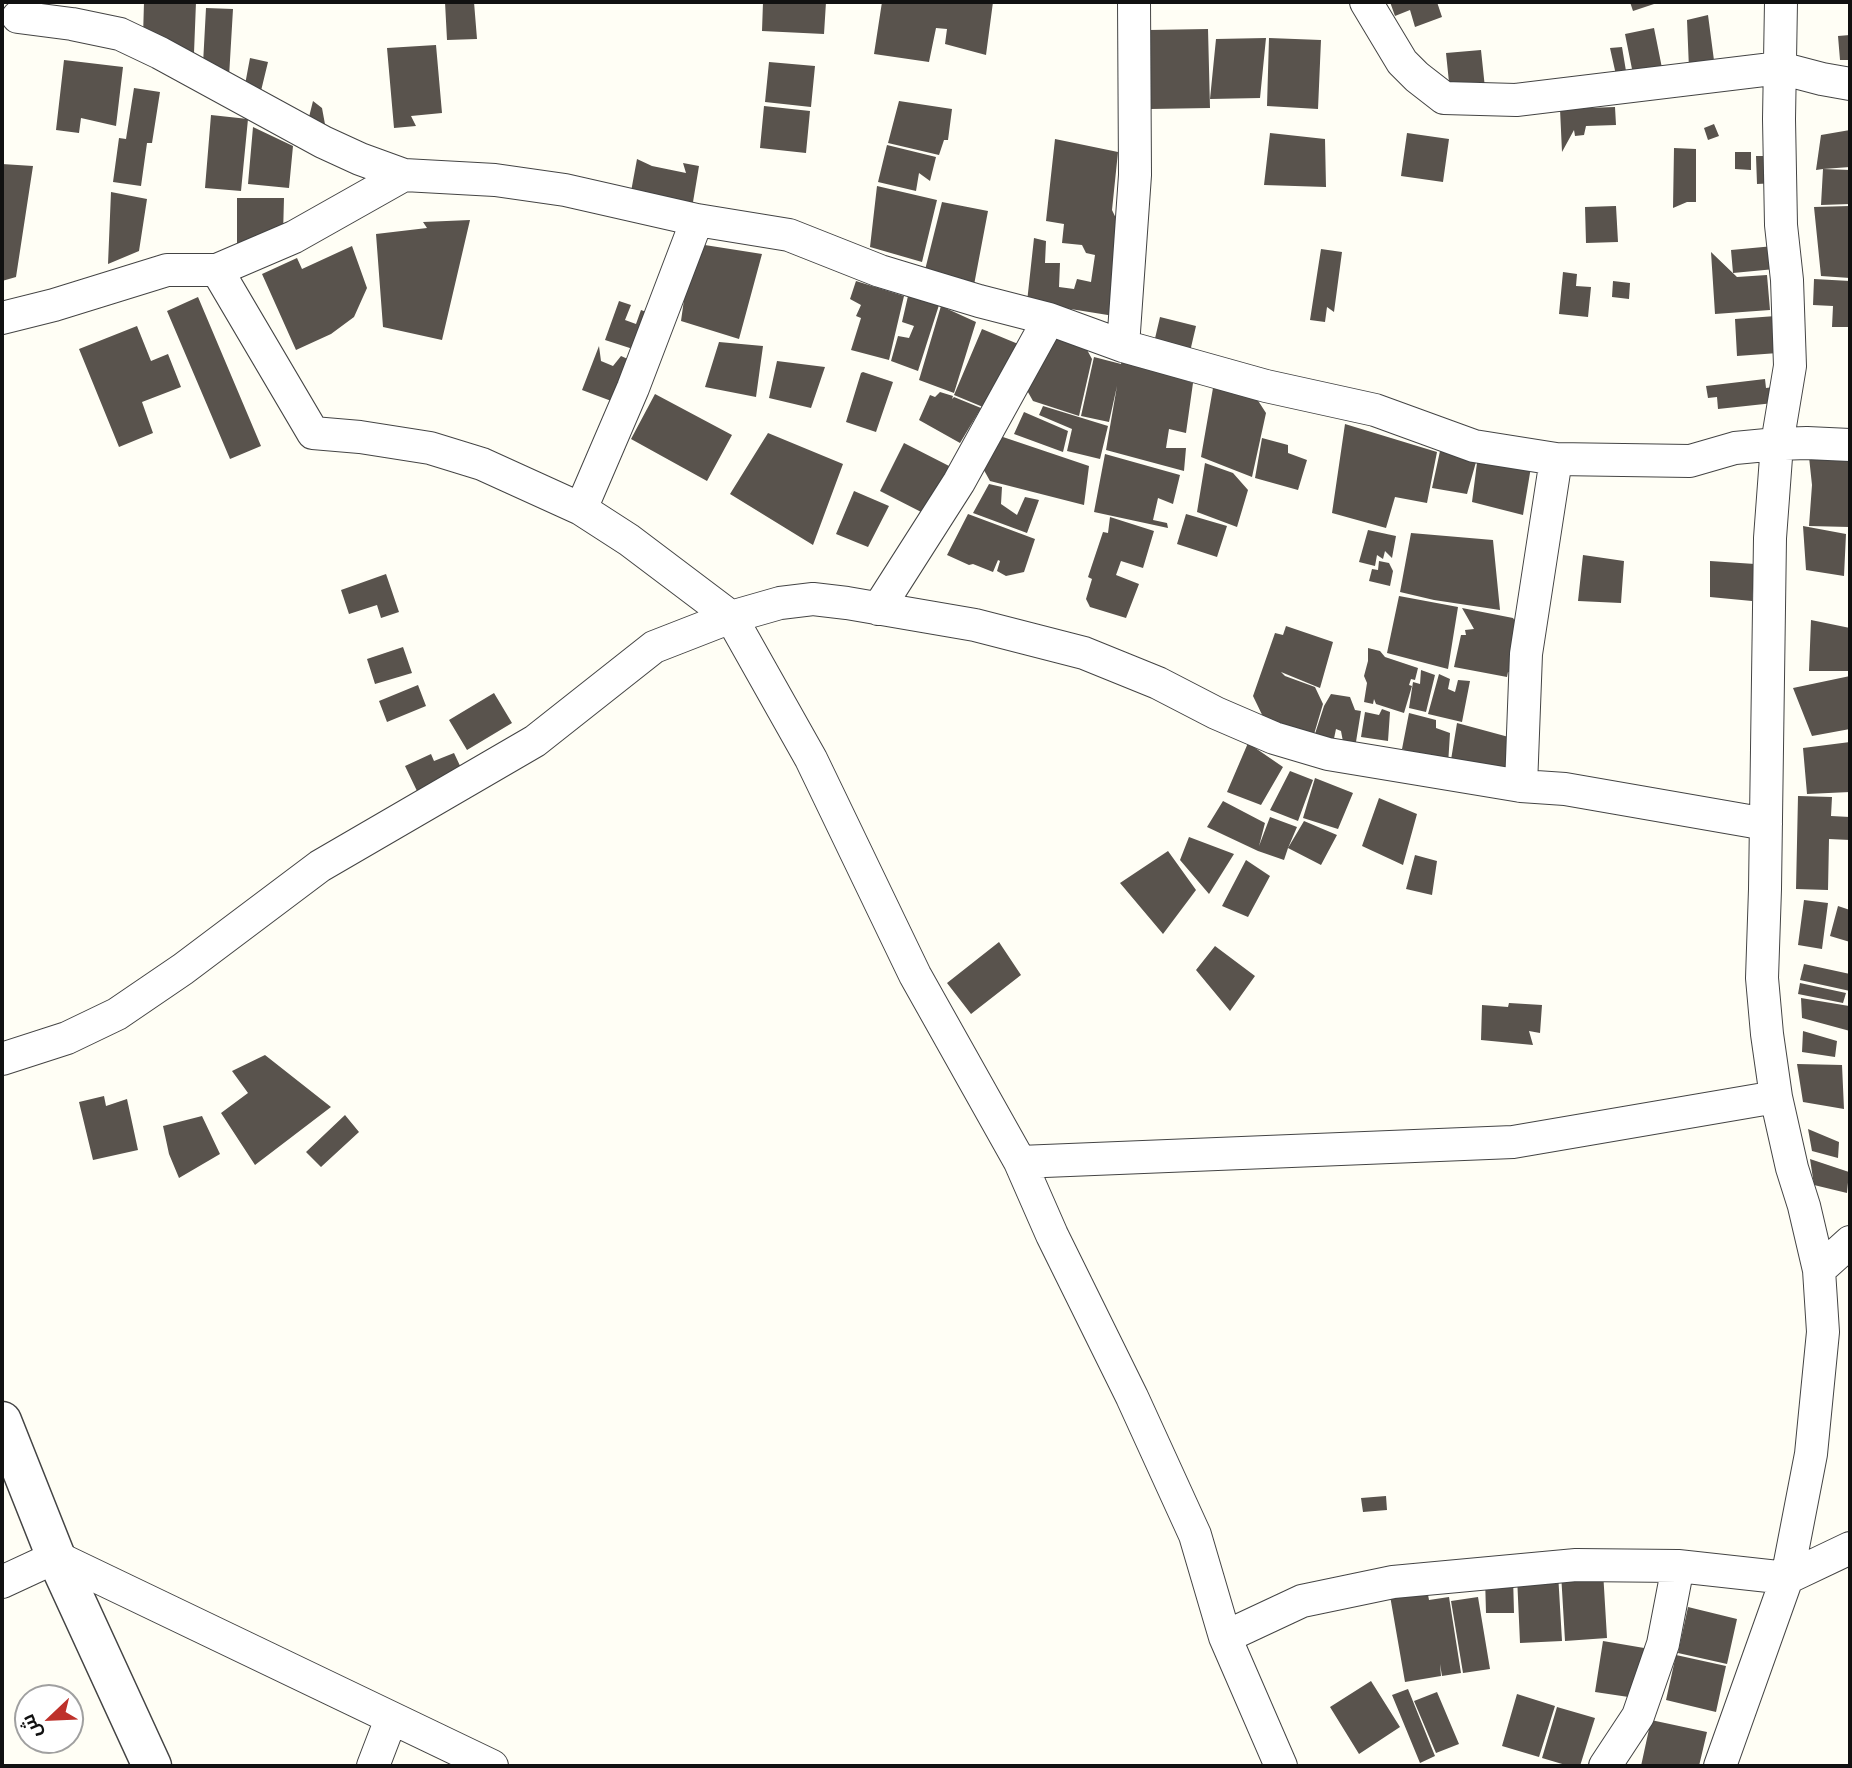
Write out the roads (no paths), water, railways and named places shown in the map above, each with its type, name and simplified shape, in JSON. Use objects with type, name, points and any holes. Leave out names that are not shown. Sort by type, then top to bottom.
[{"type":"street","points":[[10,17],[50,2]]},
{"type":"street","points":[[1122,346],[1135,175],[1134,2]]},
{"type":"street","points":[[1366,2],[1402,62],[1444,98],[1516,100],[1780,68],[1850,84]]},
{"type":"street","points":[[1720,1766],[1787,1578],[1811,1454],[1823,1332],[1819,1270],[1776,1097],[1762,978],[1770,538],[1777,444],[1790,366],[1787,280],[1781,225],[1781,2]]},
{"type":"street","points":[[10,17],[72,24],[120,34],[323,142],[404,175],[495,180],[565,190],[697,220],[789,235],[880,271],[1049,319],[1122,346],[1266,386],[1375,410],[1474,446],[1556,459],[1690,461],[1735,448],[1807,443],[1850,445]]},
{"type":"street","points":[[2,318],[167,270],[217,270],[294,237],[404,175]]},
{"type":"street","points":[[581,509],[633,388],[697,220]]},
{"type":"street","points":[[217,270],[313,433],[430,448],[482,464],[581,509],[629,540],[731,617],[811,758],[915,975],[1020,1162],[1195,1535],[1225,1637],[1281,1766]]},
{"type":"street","points":[[878,609],[959,482],[1049,319]]},
{"type":"street","points":[[1521,786],[1526,654],[1556,459]]},
{"type":"street","points":[[2,1059],[67,1038],[117,1014],[183,969],[320,866],[535,741],[654,647],[731,617],[780,603],[813,599],[878,609],[975,625],[1084,653],[1158,683],[1216,713],[1275,738],[1328,754],[1521,786],[1565,789],[1766,824]]},
{"type":"street","points":[[1020,1162],[1513,1142],[1776,1097]]},
{"type":"street","points":[[1819,1270],[1850,1242]]},
{"type":"street","points":[[2,1421],[56,1557],[152,1766]]},
{"type":"street","points":[[1225,1637],[1302,1601],[1393,1582],[1576,1564],[1678,1566],[1787,1578],[1850,1548]]},
{"type":"street","points":[[2,1582],[56,1557]]},
{"type":"street","points":[[56,1557],[492,1766]]},
{"type":"street","points":[[1605,1766],[1638,1716],[1663,1644],[1678,1566]]},
{"type":"street","points":[[373,1766],[391,1719]]}]
